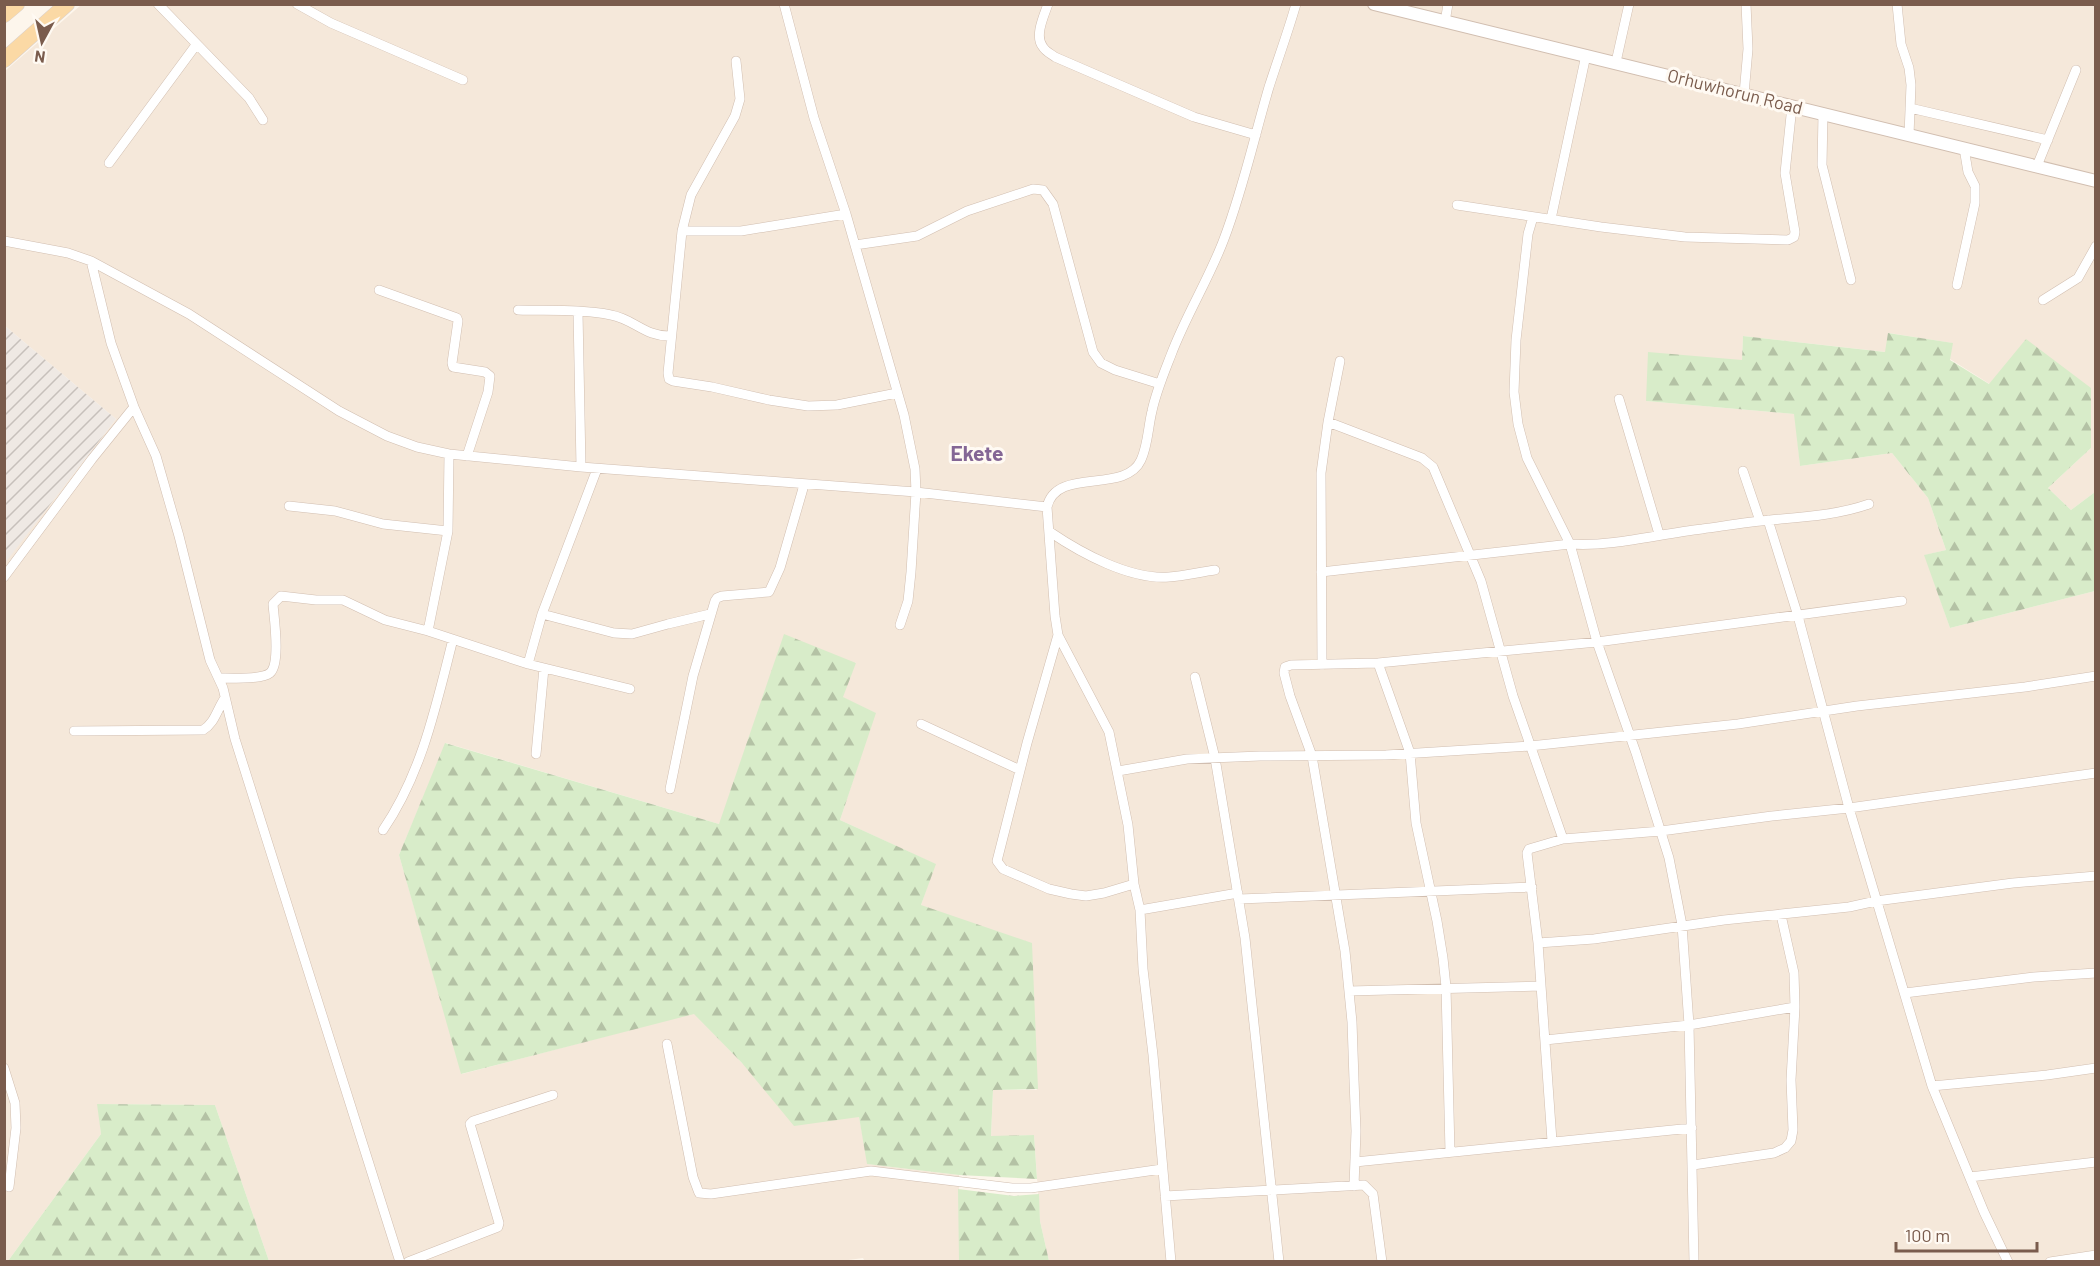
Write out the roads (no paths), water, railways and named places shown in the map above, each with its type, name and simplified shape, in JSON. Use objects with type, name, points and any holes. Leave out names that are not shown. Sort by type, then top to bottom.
[{"type":"main road","points":[[4,15],[17,4]]},
{"type":"main road","points":[[4,60],[67,4]]},
{"type":"street","points":[[158,4],[249,99],[263,120]]},
{"type":"street","points":[[297,4],[331,23],[463,80]]},
{"type":"street","points":[[784,4],[814,117],[846,214],[904,415],[915,469],[916,492],[908,601],[900,626]]},
{"type":"street","points":[[1048,4],[1040,28],[1040,39],[1043,47],[1055,57],[1194,117],[1256,135]]},
{"type":"street","points":[[1171,1262],[1143,969],[1140,910],[1134,884],[1128,825],[1108,732],[1058,636],[1047,507],[1048,499],[1063,488],[1082,482],[1120,477],[1131,473],[1141,460],[1152,409],[1176,340],[1210,273],[1239,198],[1296,4]]},
{"type":"street","name":"Orhuwhorun Road","points":[[1374,4],[1394,7],[1445,22],[2096,181]]},
{"type":"street","points":[[1445,22],[1448,4]]},
{"type":"street","points":[[1616,62],[1629,4]]},
{"type":"street","points":[[1744,94],[1748,49],[1746,4]]},
{"type":"street","points":[[1897,4],[1901,44],[1909,68],[1911,86],[1909,135]]},
{"type":"street","points":[[109,164],[196,45]]},
{"type":"street","points":[[1551,219],[1586,55]]},
{"type":"street","points":[[736,61],[740,99],[735,116],[691,195],[682,231],[669,379],[808,406],[837,405],[897,393]]},
{"type":"street","points":[[2037,166],[2076,70]]},
{"type":"street","points":[[1457,205],[1685,237],[1788,240],[1794,237],[1795,232],[1785,173],[1792,106]]},
{"type":"street","points":[[1910,108],[2048,140]]},
{"type":"street","points":[[1823,114],[1822,165],[1851,280]]},
{"type":"street","points":[[1957,285],[1975,203],[1975,186],[1968,172],[1964,148]]},
{"type":"street","points":[[855,245],[917,236],[966,211],[1034,189],[1044,190],[1053,204],[1093,352],[1101,363],[1115,370],[1160,384]]},
{"type":"street","points":[[682,231],[741,231],[846,214]]},
{"type":"street","points":[[1533,217],[1528,234],[1517,328],[1514,392],[1518,424],[1527,458],[1570,544],[1597,642],[1630,735],[1669,858],[1682,925],[1689,1025],[1694,1262]]},
{"type":"street","points":[[4,241],[68,253],[91,261],[189,314],[339,411],[387,436],[449,454],[597,469],[916,492],[1047,507]]},
{"type":"street","points":[[2043,300],[2078,278],[2096,246]]},
{"type":"street","points":[[91,261],[111,343],[134,407],[156,456],[210,660],[219,678],[235,739],[400,1262]]},
{"type":"street","points":[[378,290],[457,318],[453,367],[485,372],[490,376],[488,392],[467,456]]},
{"type":"street","points":[[518,310],[611,315],[626,319],[650,334],[671,336]]},
{"type":"street","points":[[578,312],[581,467]]},
{"type":"street","points":[[1322,665],[1321,473],[1340,361]]},
{"type":"street","points":[[1618,399],[1659,534]]},
{"type":"street","points":[[4,577],[85,468],[134,407]]},
{"type":"street","points":[[1329,422],[1430,463],[1433,467],[1481,581],[1513,696],[1563,839]]},
{"type":"street","points":[[428,631],[448,531],[449,454]]},
{"type":"street","points":[[528,664],[542,614],[597,469]]},
{"type":"street","points":[[1743,471],[1764,521],[1798,616],[1849,808],[1932,1086],[1984,1212],[2008,1262]]},
{"type":"street","points":[[670,789],[693,676],[717,597],[769,592],[780,568],[804,485]]},
{"type":"street","points":[[1321,572],[1470,554],[1570,544],[1607,543],[1659,534],[1798,518],[1869,504]]},
{"type":"street","points":[[289,506],[335,511],[383,524],[448,531]]},
{"type":"street","points":[[1050,532],[1095,559],[1144,574],[1168,578],[1215,570]]},
{"type":"street","points":[[219,678],[269,674],[274,667],[276,639],[273,604],[280,596],[343,600],[385,620],[428,631],[528,664],[630,688]]},
{"type":"street","points":[[1354,1186],[1354,1080],[1345,951],[1312,756],[1290,696],[1284,673],[1286,667],[1378,663],[1597,642],[1902,601]]},
{"type":"street","points":[[542,614],[614,633],[632,634],[710,614]]},
{"type":"street","points":[[1058,636],[1020,770],[998,861],[1003,869],[1049,889],[1086,896],[1104,894],[1134,884]]},
{"type":"street","points":[[383,830],[399,806],[417,767],[431,727],[453,639]]},
{"type":"street","points":[[1378,663],[1410,753],[1416,822],[1437,921],[1446,987],[1450,1152]]},
{"type":"street","points":[[536,754],[544,668]]},
{"type":"street","points":[[1118,771],[1187,759],[1386,755],[1530,746],[1738,724],[1857,706],[2025,687],[2096,676]]},
{"type":"street","points":[[1195,677],[1215,758],[1245,938],[1279,1262]]},
{"type":"street","points":[[74,731],[203,730],[210,726],[225,698]]},
{"type":"street","points":[[921,724],[1020,770]]},
{"type":"street","points":[[1552,1141],[1538,943],[1527,853],[1529,849],[1563,839],[1661,831],[1849,808],[2096,773]]},
{"type":"street","points":[[1538,943],[1594,939],[1682,925],[1849,907],[1876,901],[2013,883],[2096,876]]},
{"type":"street","points":[[1140,910],[1238,896],[1334,895],[1532,887]]},
{"type":"street","points":[[1693,1165],[1774,1153],[1785,1148],[1791,1141],[1793,1130],[1791,1080],[1795,1006],[1794,972],[1781,915]]},
{"type":"street","points":[[1905,993],[2034,977],[2094,973],[2096,985]]},
{"type":"street","points":[[1349,991],[1541,986]]},
{"type":"street","points":[[1545,1040],[1689,1025],[1795,1006]]},
{"type":"street","points":[[667,1044],[693,1177],[699,1193],[711,1194],[871,1171],[1012,1188],[1031,1188],[1162,1169]]},
{"type":"street","points":[[4,1068],[15,1103],[16,1128],[9,1187]]},
{"type":"street","points":[[1932,1086],[2096,1068]]},
{"type":"street","points":[[408,1262],[498,1227],[500,1223],[470,1124],[473,1121],[553,1095]]},
{"type":"street","points":[[1355,1162],[1692,1128]]},
{"type":"street","points":[[1970,1177],[2096,1162]]},
{"type":"street","points":[[1165,1196],[1364,1185],[1373,1194],[1382,1262]]},
{"type":"street","points":[[2050,1262],[2096,1255]]},
{"type":"district","name":"Ekete","points":[[977,454]]}]
